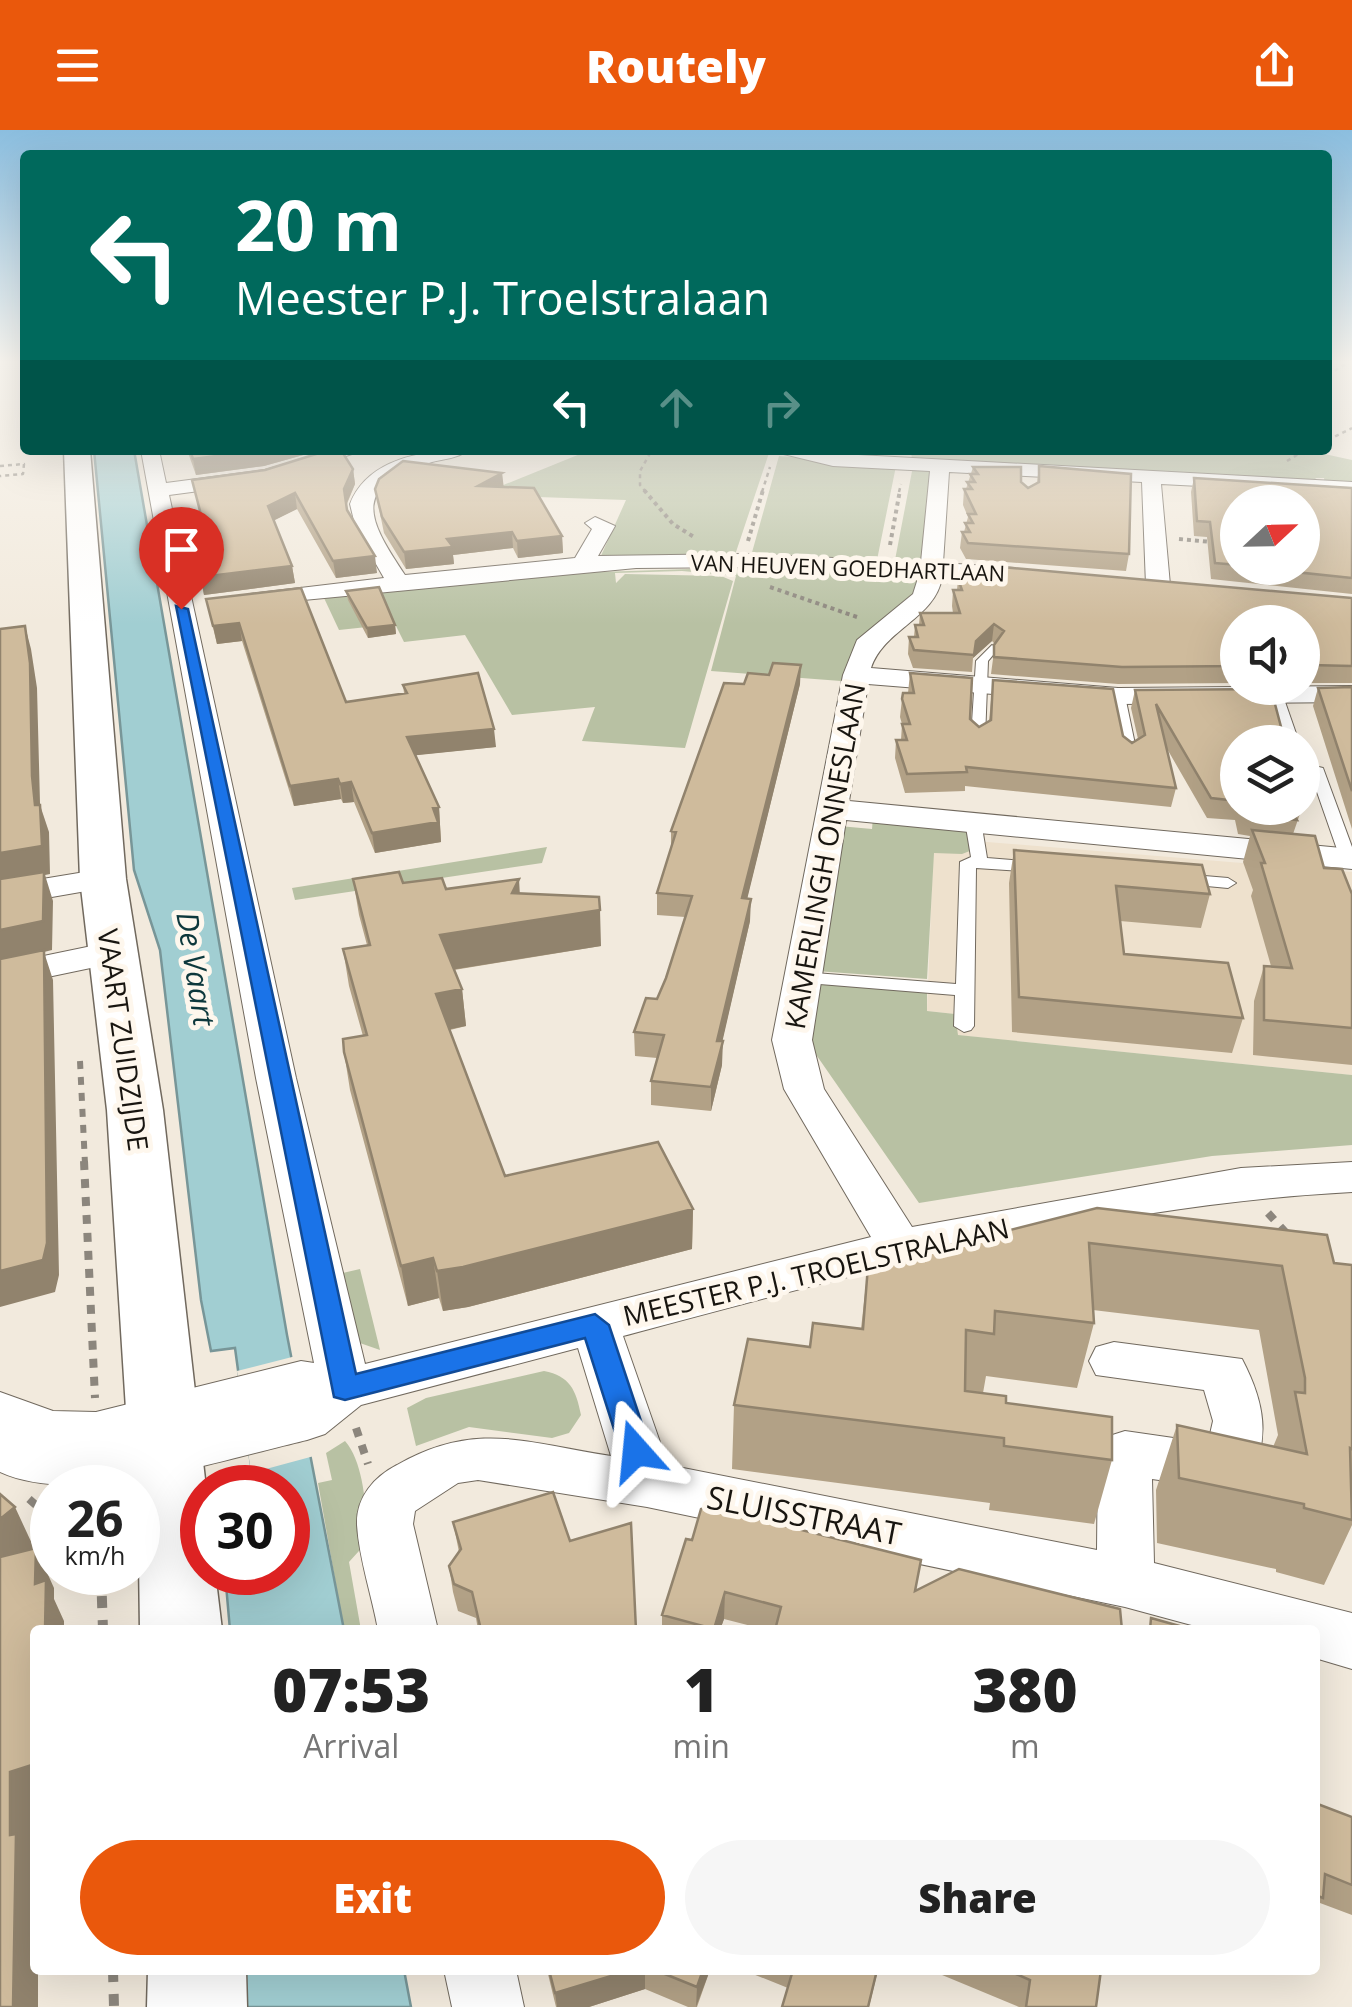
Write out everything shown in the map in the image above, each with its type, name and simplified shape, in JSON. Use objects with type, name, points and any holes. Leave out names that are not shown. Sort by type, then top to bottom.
[{"type":"main road","name":"VAART ZUIDZIJDE","points":[[77,455],[86,881],[111,953],[135,1110],[140,1434],[180,1625]]},
{"type":"main road","points":[[197,1975],[197,2007]]},
{"type":"street","points":[[151,455],[158,490],[203,607],[318,1396]]},
{"type":"street","points":[[158,490],[267,476],[338,455]]},
{"type":"street","points":[[398,583],[360,518],[362,501],[369,487],[396,467],[440,455]]},
{"type":"street","points":[[905,456],[940,466],[1028,479],[1151,477],[1352,488]]},
{"type":"street","name":"KAMERLINGH ONNESLAAN","points":[[900,1246],[804,1089],[792,1040],[856,675],[866,645],[923,598],[932,569],[940,466]]},
{"type":"street","points":[[1151,477],[1158,585]]},
{"type":"street","points":[[584,564],[604,526],[596,523]]},
{"type":"street","name":"VAN HEUVEN GOEDHARTLAAN","points":[[203,607],[584,564],[740,561],[1046,577]]},
{"type":"street","points":[[856,675],[1118,696],[1220,696]]},
{"type":"street","points":[[1320,695],[1352,694]]},
{"type":"street","points":[[832,809],[1350,859]]},
{"type":"street","points":[[0,896],[86,881]]},
{"type":"street","points":[[0,976],[111,953]]},
{"type":"street","name":"MEESTER P.J. TROELSTRALAAN","points":[[140,1434],[243,1416],[900,1246],[1241,1183],[1352,1177]]},
{"type":"street","points":[[595,1325],[646,1484]]},
{"type":"street","points":[[1114,1361],[1224,1373],[1239,1421],[1229,1468],[1125,1453],[1125,1580]]},
{"type":"street","points":[[0,1413],[45,1434],[140,1434]]},
{"type":"street","points":[[0,1448],[27,1460],[59,1464],[140,1434]]},
{"type":"street","name":"SLUISSTRAAT","points":[[407,1625],[385,1524],[388,1503],[418,1478],[448,1462],[478,1458],[646,1484],[1125,1580],[1291,1625]]},
{"type":"street","name":"SLUISSTRAAT","points":[[1320,1633],[1352,1641]]},
{"type":"street","points":[[481,1975],[488,2007]]},
{"type":"lane","points":[[978,738],[982,661],[992,649]]},
{"type":"lane","points":[[1118,696],[1130,754]]},
{"type":"lane","points":[[1320,779],[1350,859]]},
{"type":"lane","points":[[972,821],[980,863]]},
{"type":"lane","points":[[964,1026],[968,862],[1056,869]]},
{"type":"lane","points":[[1171,878],[1228,882]]},
{"type":"lane","points":[[802,978],[963,990]]},
{"type":"path","points":[[649,455],[640,471],[640,485],[673,524],[740,561],[784,595],[868,619]]},
{"type":"path","points":[[740,561],[774,455]]},
{"type":"path","points":[[0,466],[24,464],[23,474],[0,476]]},
{"type":"path","points":[[1157,538],[1220,542]]},
{"type":"path","name":"VAART ZUIDZIJDE","points":[[80,1058],[140,1434]]},
{"type":"path","points":[[1241,1183],[1289,1236]]},
{"type":"path","points":[[25,1494],[30,1499]]},
{"type":"path","points":[[102,1595],[103,1625]]},
{"type":"path","points":[[113,1975],[114,2007]]},
{"type":"shaded area","points":[[975,841],[1352,872],[1352,1075],[957,1035],[955,1014],[927,1011],[933,860],[934,853]]},
{"type":"green space","points":[[578,455],[768,455],[735,555],[600,558],[626,500],[505,496],[491,490]]},
{"type":"green space","points":[[912,455],[1329,455],[1352,460],[1352,484],[1325,483],[1324,478],[1315,478],[1322,483],[912,460]]},
{"type":"green space","points":[[779,456],[896,466],[877,560],[751,556]]},
{"type":"green space","points":[[913,466],[931,470],[922,561],[895,560]]},
{"type":"green space","points":[[782,566],[921,578],[919,590],[858,641],[841,681],[711,671],[736,576],[682,571],[615,573],[616,583],[625,574],[721,576],[733,581],[685,748],[582,741],[595,707],[512,715],[465,635],[404,642],[395,624],[339,630],[324,598],[540,574]]},
{"type":"green space","points":[[873,817],[969,826],[975,849],[962,854],[934,853],[927,979],[816,971],[839,826],[872,829]]},
{"type":"green space","points":[[547,847],[542,863],[295,900],[292,888]]},
{"type":"green space","points":[[829,983],[927,992],[927,1011],[955,1014],[958,1035],[1352,1075],[1352,1145],[1212,1156],[919,1203],[808,1043],[814,987]]},
{"type":"green space","points":[[360,1269],[380,1350],[357,1342],[334,1275]]},
{"type":"green space","points":[[544,1371],[566,1381],[577,1398],[581,1415],[569,1433],[552,1438],[469,1427],[416,1446],[407,1408],[426,1398]]},
{"type":"green space","points":[[345,1441],[361,1475],[368,1541],[349,1562],[360,1625],[343,1625],[318,1483],[332,1480],[326,1453]]},
{"type":"water","name":"De Vaart","points":[[94,455],[135,455],[287,1335],[343,1625],[230,1625],[227,1595],[310,1595],[310,1465],[251,1465],[235,1348],[211,1351],[201,1300],[160,950],[134,870]]},
{"type":"water","points":[[236,1975],[405,1975],[411,2007],[234,2007]]},
{"type":"pier","points":[[296,1356],[314,1456],[281,1465],[250,1465],[237,1371]]},
{"type":"building","points":[[192,455],[223,455],[193,459]]},
{"type":"building","points":[[313,455],[344,455],[353,469],[344,489],[347,510],[375,556],[333,561],[295,493],[268,506],[292,566],[201,577],[198,566],[214,565],[192,480],[265,470]]},
{"type":"building","points":[[403,461],[502,473],[478,486],[534,488],[562,536],[517,541],[512,532],[447,539],[453,547],[404,552],[382,517],[375,489],[379,479]]},
{"type":"building","points":[[1039,466],[1131,474],[1129,554],[968,543],[962,532],[970,532],[965,523],[973,523],[968,514],[976,514],[964,489],[972,489],[967,482],[975,482],[970,474],[978,474],[973,467],[1021,467],[1021,482],[1028,488],[1039,482]]},
{"type":"building","points":[[1194,478],[1305,485],[1220,485],[1220,563],[1215,563],[1210,522],[1197,521]]},
{"type":"building","points":[[1320,486],[1352,488],[1352,578],[1320,575]]},
{"type":"building","points":[[979,565],[1352,598],[1352,666],[1320,665],[1320,605],[1220,605],[1220,666],[1122,667],[994,657],[994,645],[1004,631],[994,624],[976,641],[974,655],[914,650],[909,637],[918,637],[915,625],[924,625],[920,613],[960,613],[953,590],[962,590],[958,579],[967,579],[962,569],[981,569]]},
{"type":"building","points":[[379,587],[395,625],[367,628],[346,591]]},
{"type":"building","points":[[301,588],[346,702],[407,693],[403,685],[478,673],[494,729],[407,737],[439,807],[433,808],[438,822],[372,833],[351,782],[340,784],[338,779],[290,786],[239,623],[213,626],[206,599]]},
{"type":"building","points":[[25,626],[30,663],[32,776],[35,805],[40,805],[42,846],[0,853],[0,629]]},
{"type":"building","points":[[773,663],[801,665],[742,898],[751,899],[717,1041],[723,1041],[711,1087],[651,1081],[664,1035],[634,1032],[646,998],[657,999],[666,978],[692,896],[657,893],[676,832],[671,831],[724,683],[744,684],[748,673],[769,675]]},
{"type":"building","points":[[910,673],[972,678],[970,719],[979,727],[991,720],[993,680],[1113,689],[1123,736],[1132,743],[1145,735],[1135,690],[1220,689],[1220,705],[1275,705],[1281,725],[1220,725],[1220,799],[1211,798],[1156,704],[1176,788],[966,767],[967,772],[907,774],[896,740],[907,740],[902,724],[910,724],[903,693],[914,693]]},
{"type":"building","points":[[1352,687],[1352,791],[1320,694],[1320,688]]},
{"type":"building","points":[[1252,830],[1315,836],[1324,868],[1342,869],[1352,894],[1352,1028],[1264,1020],[1264,966],[1292,968],[1261,863],[1265,863]]},
{"type":"building","points":[[1014,850],[1202,865],[1210,894],[1116,886],[1124,954],[1228,963],[1243,1018],[1019,997]]},
{"type":"building","points":[[44,872],[43,921],[0,930],[0,879]]},
{"type":"building","points":[[399,872],[403,883],[442,878],[446,889],[519,879],[512,893],[599,897],[600,910],[440,935],[462,989],[436,994],[505,1176],[658,1142],[693,1209],[463,1267],[437,1271],[433,1258],[401,1266],[343,1039],[367,1035],[343,949],[370,945],[353,879]]},
{"type":"building","points":[[44,950],[47,1243],[43,1260],[0,1271],[0,959]]},
{"type":"building","points":[[1097,1208],[1327,1235],[1334,1263],[1352,1265],[1352,1520],[1304,1508],[1304,1504],[1179,1478],[1177,1425],[1307,1454],[1295,1392],[1305,1393],[1305,1378],[1282,1266],[1089,1243],[1094,1323],[995,1311],[994,1334],[966,1330],[965,1391],[1006,1396],[1006,1403],[1112,1417],[1112,1460],[1004,1446],[1004,1438],[734,1405],[748,1339],[810,1347],[813,1323],[863,1329],[868,1266]]},
{"type":"building","points":[[553,1492],[570,1541],[631,1523],[636,1625],[480,1625],[472,1592],[454,1584],[449,1566],[461,1549],[453,1522]]},
{"type":"building","points":[[0,1494],[15,1507],[0,1519]]},
{"type":"building","points":[[710,1507],[921,1560],[915,1591],[959,1569],[1120,1609],[1122,1625],[776,1625],[781,1607],[725,1592],[715,1625],[662,1615],[686,1539],[692,1540],[701,1509]]},
{"type":"building","points":[[30,1550],[30,1595],[46,1595],[45,1625],[30,1625],[30,1766],[10,1772],[10,1835],[16,1834],[13,2007],[0,2007],[0,1557]]},
{"type":"building","points":[[1151,1618],[1176,1625],[1150,1625]]},
{"type":"building","points":[[1320,1805],[1352,1817],[1352,1885],[1325,1874],[1323,1898]]},
{"type":"building","points":[[550,1975],[614,1975],[555,1993]]},
{"type":"building","points":[[667,1975],[701,1975],[697,1987]]},
{"type":"building","points":[[792,1975],[876,1975],[868,2007],[782,2007]]},
{"type":"building","points":[[1018,1975],[1100,1975],[1096,2007],[1026,2007],[1030,1980]]},
{"type":"route","points":[[181,609],[276,1078],[345,1388],[595,1325],[636,1451]]}]
